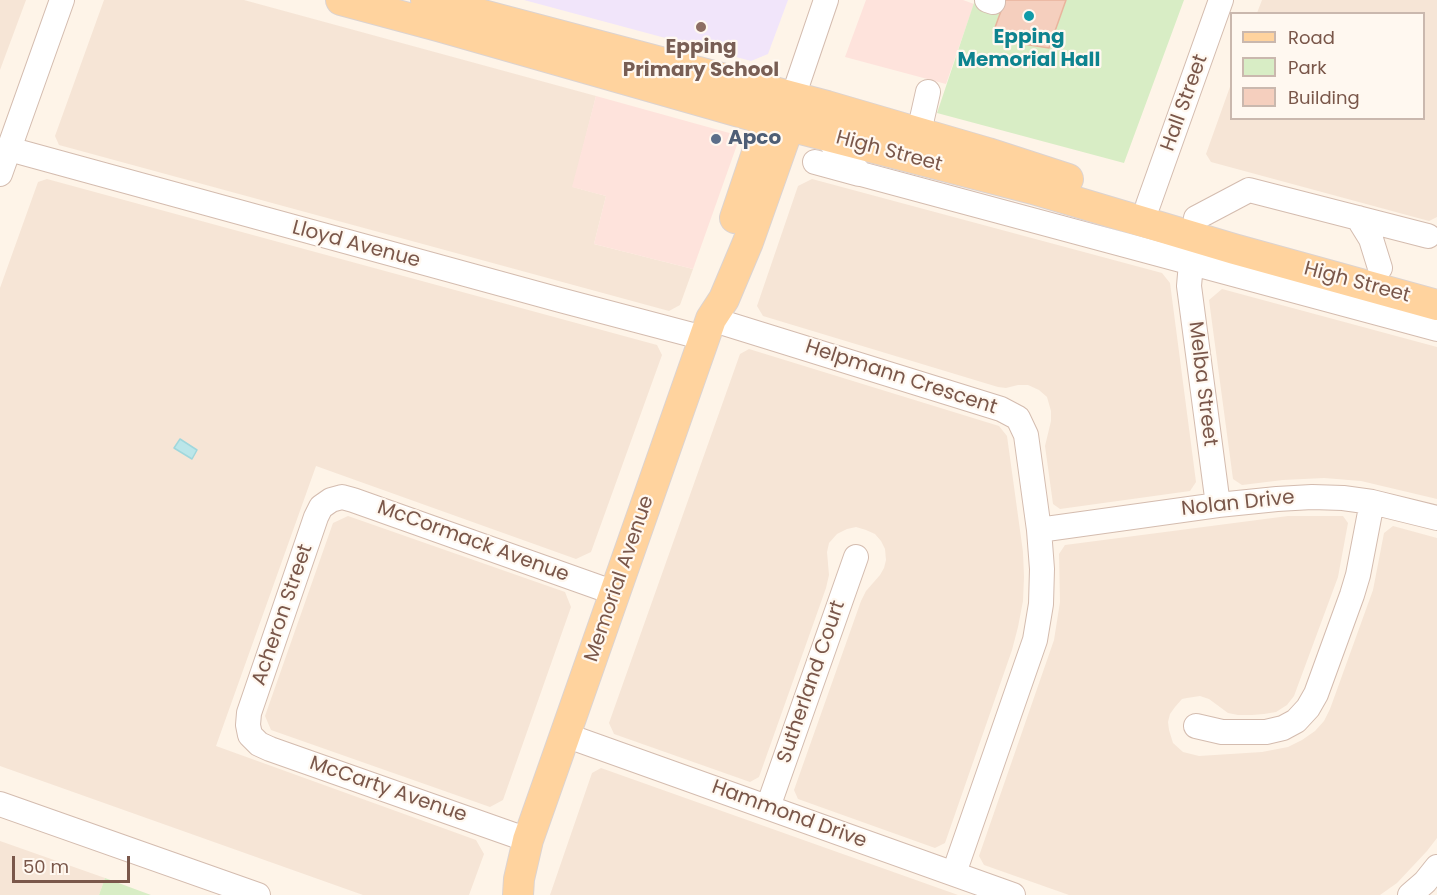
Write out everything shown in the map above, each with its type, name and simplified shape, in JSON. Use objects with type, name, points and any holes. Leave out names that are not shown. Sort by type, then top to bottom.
[{"type":"main road","name":"High Street","points":[[341,0],[439,8],[793,97],[919,132],[1148,205],[1437,284]]},
{"type":"main road","name":"High Street","points":[[439,8],[779,123],[1047,193],[1234,249],[1437,305]]},
{"type":"main road","name":"Memorial Avenue","points":[[518,895],[519,879],[528,840],[707,328],[724,300],[748,242],[779,123],[793,97]]},
{"type":"main road","name":"Memorial Avenue","points":[[501,895],[528,840]]},
{"type":"street","points":[[0,174],[62,0]]},
{"type":"street","name":"Memorial Avenue","points":[[793,97],[826,0]]},
{"type":"street","points":[[987,0],[993,2],[993,0]]},
{"type":"street","name":"Hall Street","points":[[1148,205],[1221,0]]},
{"type":"street","points":[[919,132],[928,92]]},
{"type":"street","points":[[827,135],[836,150],[861,174]]},
{"type":"street","name":"Lloyd Avenue","points":[[9,149],[427,264],[707,328]]},
{"type":"street","points":[[815,162],[1437,329]]},
{"type":"street","points":[[1196,218],[1250,190],[1428,236]]},
{"type":"street","points":[[1047,193],[1068,230]]},
{"type":"street","points":[[1358,218],[1371,239],[1380,268]]},
{"type":"street","name":"Melba Street","points":[[1191,263],[1189,286],[1218,505]]},
{"type":"street","name":"Helpmann Crescent","points":[[707,328],[993,406],[1018,418],[1026,435],[1039,530],[1042,569],[1041,604],[1035,640],[954,873]]},
{"type":"street","name":"McCormack Avenue","points":[[331,500],[342,497],[354,500],[615,593]]},
{"type":"street","name":"Nolan Drive","points":[[1039,530],[1218,505],[1312,497],[1372,502],[1437,518]]},
{"type":"street","name":"Acheron Street","points":[[250,735],[249,713],[316,517],[321,507],[331,500]]},
{"type":"street","points":[[1196,726],[1222,732],[1266,732],[1283,728],[1296,721],[1308,708],[1316,694],[1352,595],[1372,502]]},
{"type":"street","name":"Sutherland Court","points":[[768,807],[856,557]]},
{"type":"street","name":"McCarty Avenue","points":[[250,735],[259,744],[270,749],[528,840]]},
{"type":"street","name":"Hammond Drive","points":[[565,735],[1013,895]]},
{"type":"street","points":[[0,804],[258,895]]},
{"type":"street","points":[[1410,895],[1437,867]]},
{"type":"shaded area","points":[[0,0],[26,0],[0,70]]},
{"type":"shaded area","points":[[104,0],[244,0],[596,96],[573,187],[606,196],[594,244],[693,269],[680,305],[669,311],[59,145],[55,136]]},
{"type":"shaded area","name":"Epping Primary School","points":[[524,0],[788,0],[768,54],[751,61]]},
{"type":"shaded area","points":[[866,0],[963,0],[974,4],[946,84],[845,57]]},
{"type":"shaded area","points":[[1262,0],[1437,0],[1437,217],[1429,221],[1211,162],[1206,154],[1230,87],[1230,120],[1425,120],[1425,12],[1257,12]]},
{"type":"shaded area","points":[[596,96],[733,134],[738,142],[693,269],[594,244],[606,196],[572,187]]},
{"type":"shaded area","points":[[47,179],[657,345],[662,355],[591,552],[576,559],[316,466],[216,746],[476,840],[484,854],[469,895],[363,895],[0,766],[0,288],[38,182]]},
{"type":"shaded area","points":[[812,179],[1162,273],[1170,283],[1196,482],[1190,491],[1060,509],[1053,504],[1045,446],[1051,411],[1047,397],[1039,390],[1028,385],[998,387],[763,316],[757,306],[798,186]]},
{"type":"shaded area","points":[[1222,289],[1437,347],[1437,499],[1361,481],[1324,478],[1242,485],[1233,479],[1209,300]]},
{"type":"shaded area","points":[[749,349],[999,426],[1007,436],[1023,552],[1023,601],[1012,650],[945,843],[935,848],[798,799],[794,790],[861,601],[884,568],[885,549],[875,534],[866,530],[856,527],[847,529],[837,534],[829,543],[827,552],[829,575],[826,588],[759,777],[750,782],[614,734],[609,723],[740,354]]},
{"type":"shaded area","points":[[348,516],[565,592],[571,607],[503,800],[490,807],[271,730],[265,716],[333,523]]},
{"type":"shaded area","points":[[1288,516],[1343,516],[1348,523],[1338,577],[1294,696],[1287,705],[1276,712],[1252,715],[1228,713],[1209,699],[1200,696],[1182,699],[1170,714],[1168,722],[1173,743],[1183,752],[1199,756],[1262,752],[1288,747],[1315,731],[1324,721],[1330,709],[1373,590],[1384,533],[1393,526],[1437,538],[1437,838],[1427,851],[1397,883],[1380,895],[1069,895],[984,865],[979,856],[1054,640],[1060,602],[1059,554],[1065,545]]},
{"type":"shaded area","points":[[601,768],[958,895],[550,895],[592,773]]},
{"type":"shaded area","points":[[0,841],[105,878],[99,895],[0,895]]},
{"type":"green space","points":[[975,0],[1184,0],[1124,163],[937,113]]},
{"type":"green space","points":[[105,878],[151,895],[99,895]]},
{"type":"water","points":[[180,439],[197,450],[192,459],[174,448]]},
{"type":"building","name":"Epping Memorial Hall","points":[[1005,0],[1066,0],[1049,48],[1010,42],[1013,35],[993,33]]},
{"type":"place","name":"Epping Memorial Hall","points":[[1029,16]]},
{"type":"place","name":"Epping Primary School","points":[[701,27]]},
{"type":"place","name":"Apco","points":[[716,139]]}]
